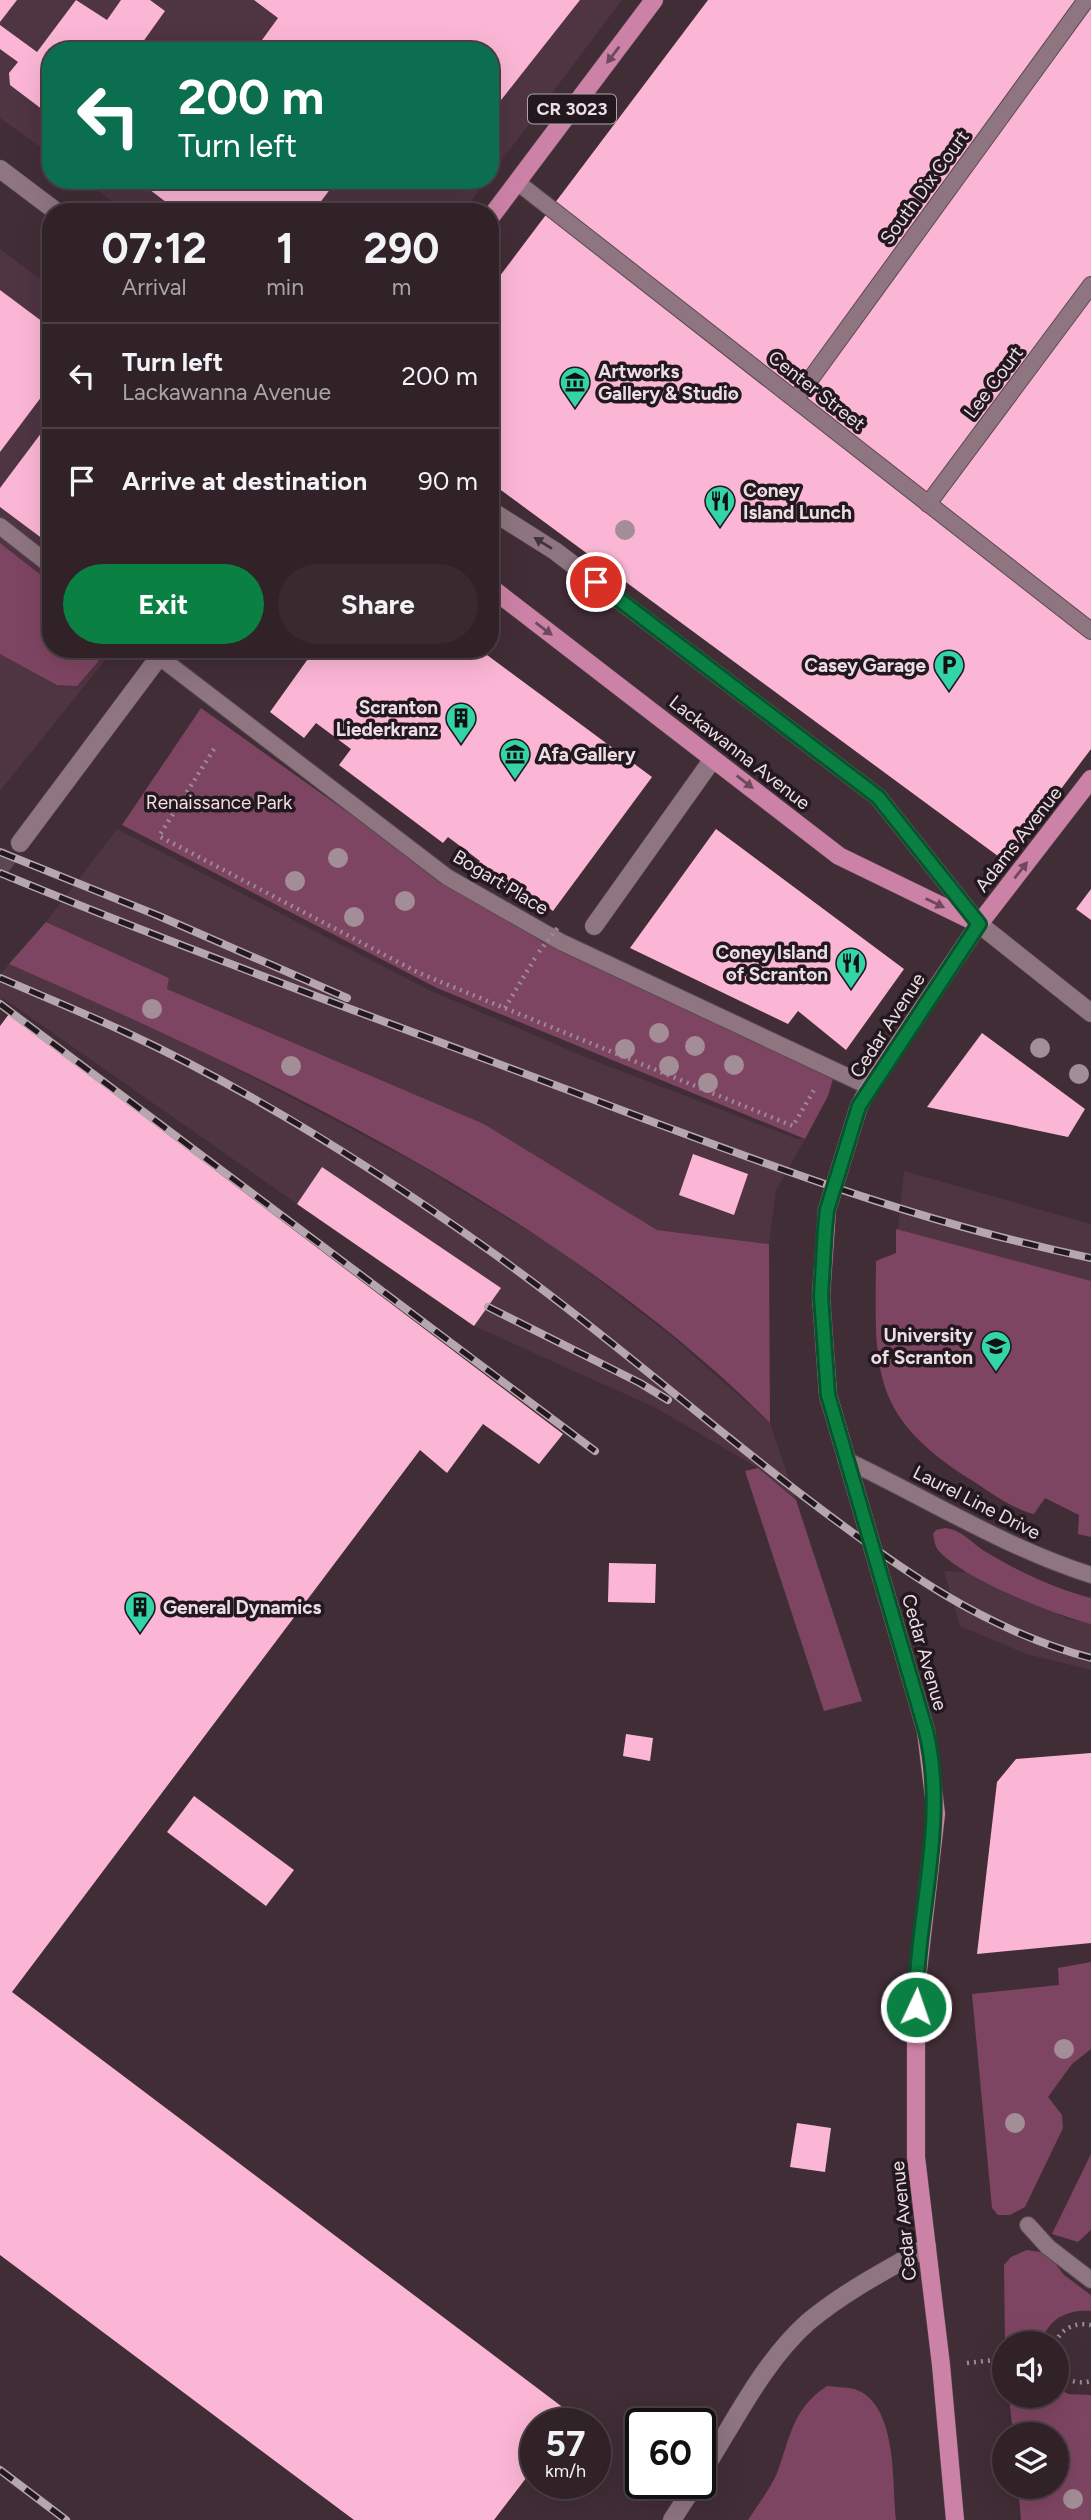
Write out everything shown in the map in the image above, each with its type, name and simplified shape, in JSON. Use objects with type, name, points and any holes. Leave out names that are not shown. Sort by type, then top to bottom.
[{"type":"main road","name":"CR 3023","points":[[499,206],[654,0]]},
{"type":"main road","points":[[0,169],[45,203]]},
{"type":"main road","name":"Lackawanna Avenue","points":[[499,516],[555,551],[878,797],[979,924]]},
{"type":"main road","name":"Lackawanna Avenue","points":[[499,594],[839,856],[979,924],[1091,1013]]},
{"type":"main road","points":[[20,843],[154,658]]},
{"type":"main road","points":[[594,926],[710,763]]},
{"type":"main road","name":"Adams Avenue","points":[[979,924],[1091,779]]},
{"type":"main road","name":"Cedar Avenue","points":[[955,2520],[941,2365],[916,2157],[916,1988],[936,1814],[933,1776],[923,1720],[828,1395],[821,1296],[827,1210],[859,1106],[979,924]]},
{"type":"main road","points":[[716,2452],[787,2344],[832,2304],[927,2247]]},
{"type":"main road","points":[[672,2520],[686,2499]]},
{"type":"lane","name":"South Dix Court","points":[[796,399],[1086,0]]},
{"type":"lane","name":"Center Street","points":[[517,182],[1091,631]]},
{"type":"lane","name":"Lee Court","points":[[928,504],[1091,285]]},
{"type":"lane","points":[[0,526],[42,559]]},
{"type":"lane","name":"Bogart Place","points":[[166,658],[447,877],[561,942],[870,1087]]},
{"type":"lane","name":"Laurel Line Drive","points":[[846,1460],[980,1530],[1047,1561],[1091,1575]]},
{"type":"lane","points":[[1028,2225],[1048,2247],[1091,2280]]},
{"type":"path","points":[[214,749],[159,836],[419,973],[793,1126],[815,1088],[803,1082]]},
{"type":"path","points":[[505,1008],[535,958],[559,926]]},
{"type":"path","points":[[535,958],[546,962]]},
{"type":"path","points":[[1063,2331],[1072,2326],[1091,2324]]},
{"type":"path","points":[[941,2365],[992,2360]]},
{"type":"path","points":[[1069,2379],[1077,2383],[1091,2381]]},
{"type":"shaded area","points":[[0,0],[622,0],[499,164],[499,42],[42,42],[42,148],[0,118]]},
{"type":"shaded area","points":[[96,189],[480,189],[470,203],[114,203]]},
{"type":"shaded area","points":[[0,249],[42,280],[42,658],[107,658],[0,791]]},
{"type":"shaded area","points":[[117,829],[427,989],[585,1057],[797,1139],[805,1139],[776,1191],[769,1244],[657,1230],[484,1124],[167,989],[169,978],[46,922]]},
{"type":"shaded area","points":[[9,964],[167,1033],[329,1117],[416,1163],[561,1251],[669,1334],[770,1423],[796,1500],[758,1468],[656,1408],[474,1326],[501,1288],[322,1167],[297,1204],[3,998],[0,1001],[0,975]]},
{"type":"shaded area","name":"University of Scranton","points":[[904,1171],[1091,1224],[1091,1520],[896,1247]]},
{"type":"shaded area","points":[[944,1571],[967,1572],[1066,1618],[1091,1624],[1091,1670],[1026,1654],[960,1626]]},
{"type":"green space","points":[[0,543],[42,576],[42,658],[101,658],[77,686],[57,685],[0,654]]},
{"type":"green space","name":"Renaissance Park","points":[[201,708],[353,816],[542,942],[833,1079],[828,1096],[805,1139],[437,988],[122,825]]},
{"type":"green space","points":[[46,922],[169,978],[167,989],[484,1124],[657,1230],[769,1244],[770,1423],[689,1349],[602,1281],[508,1218],[411,1159],[210,1055],[9,964]]},
{"type":"green space","name":"University of Scranton","points":[[896,1229],[1091,1281],[1091,1537],[1078,1534],[1079,1515],[1045,1498],[1034,1514],[992,1494],[936,1455],[912,1433],[896,1410],[885,1386],[879,1361],[876,1332],[876,1261],[896,1253]]},
{"type":"green space","points":[[758,1468],[796,1500],[862,1701],[824,1711],[745,1471]]},
{"type":"green space","points":[[945,1528],[962,1534],[986,1552],[1024,1573],[1091,1598],[1091,1624],[1032,1604],[987,1584],[950,1561],[937,1548],[933,1534],[936,1530]]},
{"type":"green space","points":[[1091,1962],[1091,2049],[1072,2064],[1048,2097],[1062,2115],[1063,2128],[1025,2207],[1010,2215],[998,2215],[992,2208],[972,1994],[1059,1985],[1058,1968]]},
{"type":"green space","points":[[1091,2154],[1091,2230],[1078,2242],[1052,2234]]},
{"type":"green space","points":[[1027,2250],[1047,2253],[1064,2275],[1091,2295],[1091,2311],[1066,2314],[1046,2331],[1005,2331],[1004,2265],[1011,2257]]},
{"type":"green space","points":[[827,2386],[854,2389],[868,2397],[879,2410],[890,2446],[896,2520],[748,2520],[777,2473],[799,2414],[815,2395]]},
{"type":"green space","points":[[1069,2394],[1091,2395],[1091,2520],[1021,2520],[1019,2499],[1069,2499],[1069,2422],[1012,2422],[1010,2408],[1069,2408]]},
{"type":"building","points":[[0,0],[17,0],[0,22]]},
{"type":"building","points":[[76,0],[107,20],[121,0],[150,0],[165,11],[143,42],[44,42]]},
{"type":"building","points":[[254,0],[580,0],[499,103],[499,42],[261,42],[278,18]]},
{"type":"building","points":[[708,0],[1091,0],[1091,749],[1006,862],[499,489],[499,277]]},
{"type":"building","points":[[0,25],[37,52],[42,45],[42,109],[10,85],[9,73],[18,62],[0,49]]},
{"type":"building","points":[[149,189],[330,189],[320,203],[167,203]]},
{"type":"building","points":[[0,290],[42,321],[42,396],[0,452]]},
{"type":"building","points":[[42,432],[42,538],[0,507],[0,488]]},
{"type":"building","points":[[309,658],[491,658],[652,777],[553,911],[518,885],[511,893],[475,867],[480,861],[448,837],[443,843],[339,765],[351,749],[316,723],[304,738],[270,712]]},
{"type":"building","points":[[716,829],[904,969],[846,1050],[798,1011],[788,1024],[630,948]]},
{"type":"building","points":[[1091,889],[1091,920],[1076,909]]},
{"type":"building","name":"General Dynamics","points":[[9,1014],[563,1434],[539,1464],[483,1424],[447,1473],[420,1450],[12,1992],[564,2408],[520,2408],[520,2486],[494,2520],[354,2520],[0,2255],[0,1026]]},
{"type":"building","points":[[982,1033],[1085,1109],[1068,1137],[927,1107]]},
{"type":"building","points":[[693,1154],[748,1174],[734,1215],[679,1195]]},
{"type":"building","points":[[322,1167],[501,1288],[474,1326],[297,1204]]},
{"type":"building","points":[[609,1563],[656,1564],[655,1603],[608,1602]]},
{"type":"building","points":[[626,1734],[653,1738],[650,1761],[623,1756]]},
{"type":"building","points":[[1091,1753],[1091,1943],[977,1954],[997,1782],[1016,1759]]},
{"type":"building","points":[[194,1796],[294,1870],[266,1906],[167,1832]]},
{"type":"building","points":[[797,2123],[831,2128],[825,2172],[790,2167]]},
{"type":"tunnel","points":[[0,868],[20,843]]},
{"type":"railway","points":[[0,852],[159,916],[347,998]]},
{"type":"railway","points":[[0,873],[203,953],[814,1180],[951,1224],[1091,1258]]},
{"type":"railway","points":[[0,978],[173,1055],[268,1106],[360,1162],[534,1283],[770,1470],[909,1572],[943,1594],[1014,1631],[1091,1658]]},
{"type":"railway","points":[[0,1004],[595,1451]]},
{"type":"railway","points":[[488,1307],[640,1383],[668,1400]]},
{"type":"railway","points":[[0,2470],[66,2520]]},
{"type":"place","name":"Artworks Gallery & Studio","points":[[575,409]]},
{"type":"place","name":"Coney Island Lunch","points":[[720,528]]},
{"type":"place","name":"Casey Garage","points":[[949,692]]},
{"type":"place","name":"Scranton Liederkranz","points":[[461,745]]},
{"type":"place","name":"Afa Gallery","points":[[515,781]]},
{"type":"place","name":"Coney Island of Scranton","points":[[851,990]]},
{"type":"place","name":"University of Scranton","points":[[996,1373]]},
{"type":"place","name":"General Dynamics","points":[[140,1634]]},
{"type":"route","points":[[596,582],[756,701],[878,797],[979,924],[859,1106],[827,1210],[821,1296],[828,1395],[926,1731],[933,1776],[936,1814],[920,1947],[916,2007]]}]
